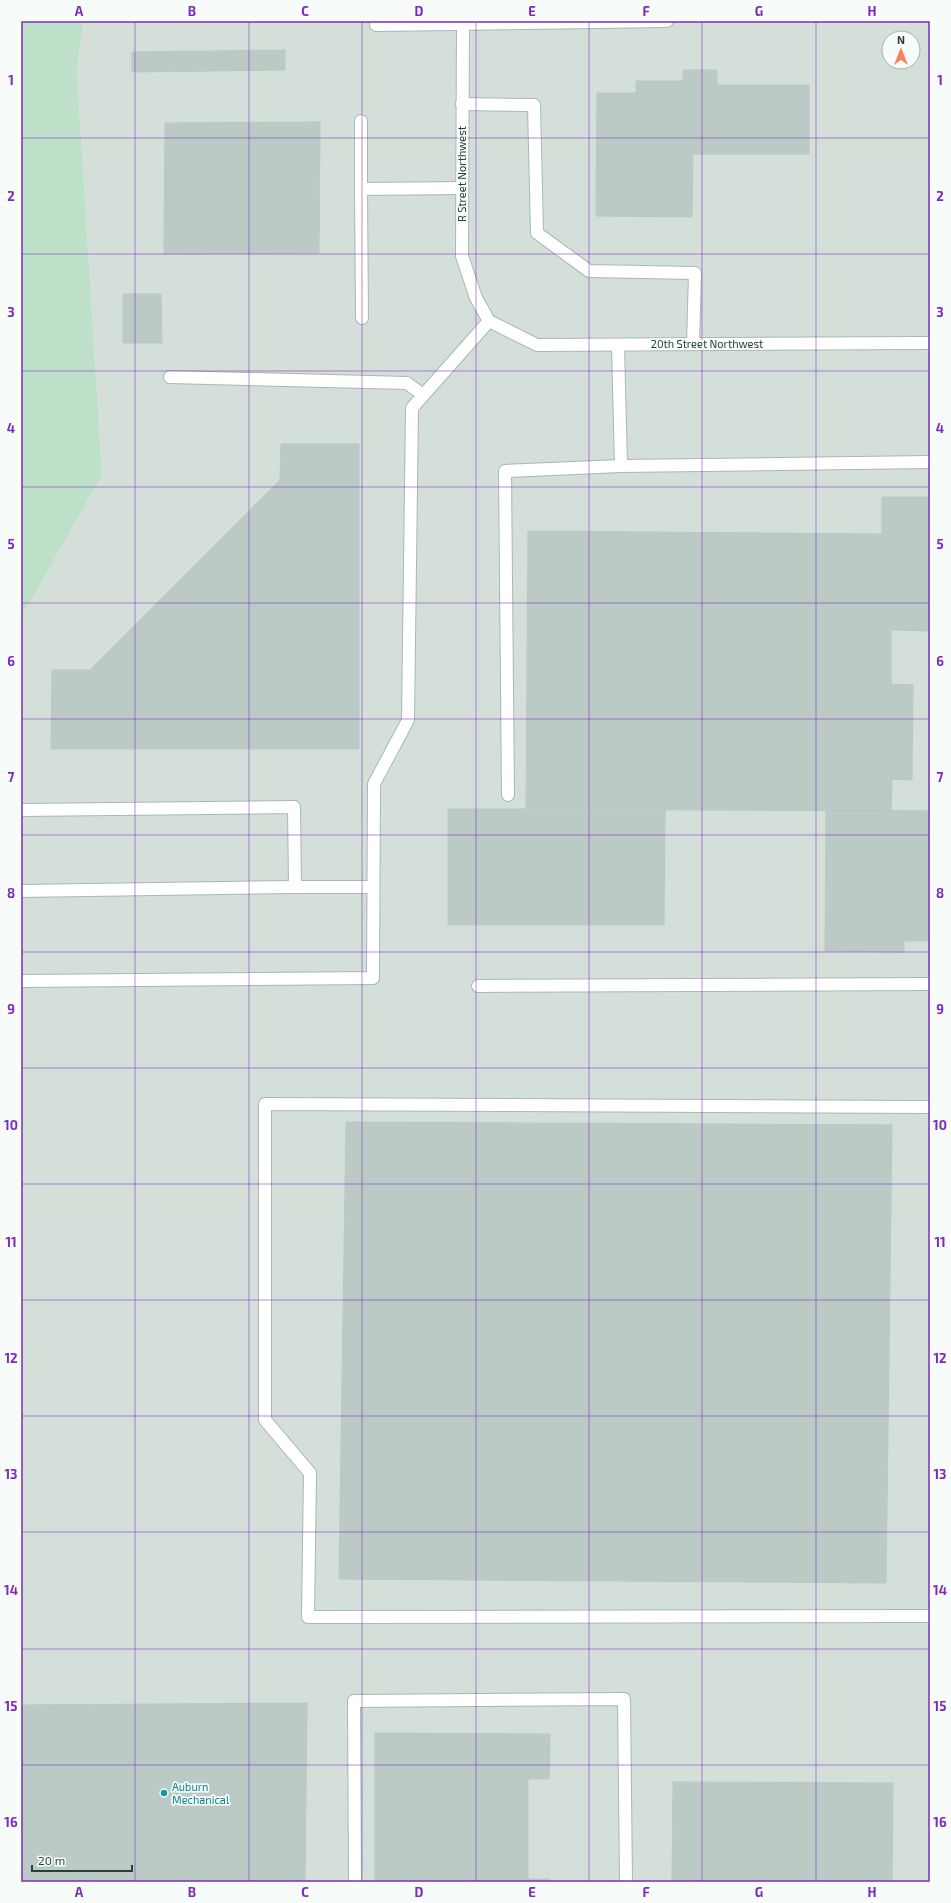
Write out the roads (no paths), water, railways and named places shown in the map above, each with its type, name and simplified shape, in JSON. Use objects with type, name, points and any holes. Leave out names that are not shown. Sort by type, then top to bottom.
[{"type":"street","points":[[376,21],[376,25],[463,22],[667,21]]},
{"type":"street","name":"R Street Northwest","points":[[463,22],[462,256],[476,298],[490,321]]},
{"type":"street","points":[[462,104],[534,105],[537,233],[589,271],[695,273],[694,344]]},
{"type":"street","points":[[361,121],[362,318]]},
{"type":"street","points":[[361,189],[462,188]]},
{"type":"street","points":[[21,981],[373,978],[374,784],[408,720],[412,408],[490,321]]},
{"type":"street","name":"20th Street Northwest","points":[[490,321],[537,345],[930,343]]},
{"type":"street","points":[[618,345],[621,466]]},
{"type":"street","points":[[170,377],[407,383],[424,395]]},
{"type":"street","points":[[508,795],[505,471],[621,466],[930,462]]},
{"type":"street","points":[[21,810],[294,807],[295,887]]},
{"type":"street","points":[[21,891],[373,887]]},
{"type":"street","points":[[478,986],[930,984]]},
{"type":"street","points":[[930,1107],[265,1104],[265,1420],[310,1473],[308,1617],[930,1616]]},
{"type":"street","points":[[355,1882],[354,1701],[624,1699],[626,1882]]},
{"type":"place","name":"Auburn Mechanical","points":[[164,1793]]}]
